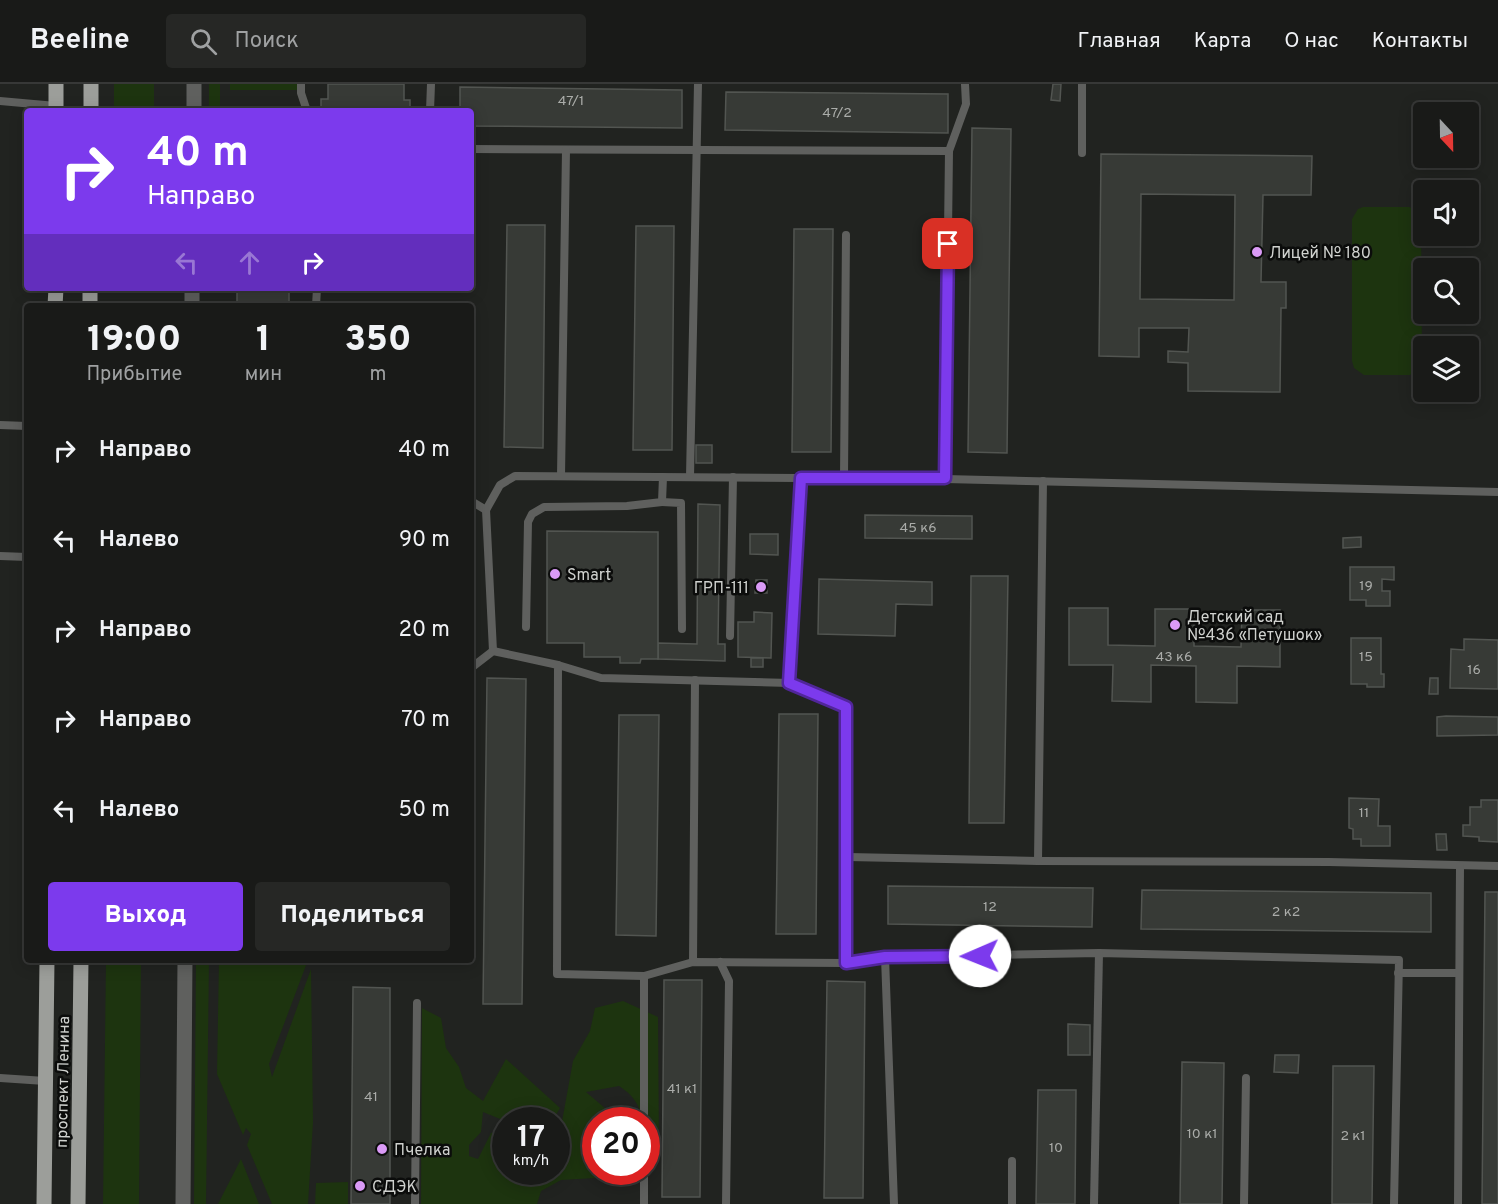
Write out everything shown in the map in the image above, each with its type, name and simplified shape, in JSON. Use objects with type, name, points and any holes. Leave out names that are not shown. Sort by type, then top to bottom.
[{"type":"main road","points":[[56,84],[56,108]]},
{"type":"main road","points":[[91,84],[91,108]]},
{"type":"main road","name":"проспект Ленина","points":[[44,1204],[47,963]]},
{"type":"main road","name":"проспект Ленина","points":[[78,1204],[81,963]]},
{"type":"street","points":[[194,84],[194,108]]},
{"type":"street","points":[[183,1204],[185,963]]},
{"type":"lane","points":[[301,84],[301,93],[306,108]]},
{"type":"lane","points":[[430,108],[431,84]]},
{"type":"lane","points":[[690,477],[698,84]]},
{"type":"lane","points":[[945,478],[949,151],[966,104],[965,84]]},
{"type":"lane","points":[[1082,84],[1082,153]]},
{"type":"lane","points":[[0,101],[56,108]]},
{"type":"lane","points":[[474,149],[949,151]]},
{"type":"lane","points":[[561,476],[566,150]]},
{"type":"lane","points":[[844,478],[846,235]]},
{"type":"lane","points":[[0,425],[24,426]]},
{"type":"lane","points":[[493,651],[486,510],[501,485],[515,476],[945,478],[1498,492]]},
{"type":"lane","points":[[662,502],[663,477]]},
{"type":"lane","points":[[730,636],[732,477]]},
{"type":"lane","points":[[789,683],[801,478]]},
{"type":"lane","points":[[1038,861],[1043,481]]},
{"type":"lane","points":[[526,627],[528,522],[532,514],[544,507],[627,506],[662,502],[681,503],[682,629]]},
{"type":"lane","points":[[474,503],[486,510]]},
{"type":"lane","points":[[0,556],[24,557]]},
{"type":"lane","points":[[474,666],[493,651],[558,665],[601,678],[789,683],[846,707],[848,857],[846,963]]},
{"type":"lane","points":[[558,665],[556,974],[644,976],[693,962],[846,963],[885,957],[1099,953],[1399,960],[1394,1204]]},
{"type":"lane","points":[[693,962],[695,680]]},
{"type":"lane","points":[[848,857],[1498,866]]},
{"type":"lane","points":[[1458,1204],[1460,866]]},
{"type":"lane","points":[[1094,1204],[1099,953]]},
{"type":"lane","points":[[885,957],[894,1204]]},
{"type":"lane","points":[[720,962],[729,981],[726,1204]]},
{"type":"lane","points":[[1398,973],[1459,973]]},
{"type":"lane","points":[[644,976],[644,1107]]},
{"type":"lane","points":[[415,1204],[417,1003]]},
{"type":"lane","points":[[0,1078],[45,1081]]},
{"type":"lane","points":[[1244,1204],[1246,1078]]},
{"type":"lane","points":[[1012,1161],[1012,1204]]},
{"type":"lane","points":[[644,1185],[644,1204]]},
{"type":"green space","points":[[114,84],[154,84],[154,108],[114,108]]},
{"type":"green space","points":[[209,84],[220,84],[220,108],[209,108]]},
{"type":"green space","points":[[230,84],[297,84],[297,90],[230,90]]},
{"type":"green space","points":[[1363,207],[1413,208],[1413,246],[1421,246],[1421,258],[1413,258],[1413,324],[1422,324],[1422,336],[1413,336],[1413,373],[1410,375],[1364,375],[1354,368],[1352,361],[1352,219],[1358,209]]},
{"type":"green space","points":[[106,963],[141,963],[139,1204],[103,1204]]},
{"type":"green space","points":[[196,963],[209,963],[206,1204],[194,1204]]},
{"type":"green space","points":[[219,963],[307,963],[269,1064],[272,1077],[311,969],[313,1122],[308,1204],[272,1204],[247,1145],[251,1134],[246,1128],[243,1135],[217,1074]]},
{"type":"green space","points":[[623,1001],[658,1017],[659,1107],[639,1107],[632,1096],[619,1086],[586,1092],[604,1107],[582,1107],[582,1179],[570,1179],[570,1107],[565,1107],[573,1061],[590,1031],[595,1008]]},
{"type":"green space","points":[[422,1008],[441,1018],[446,1048],[459,1067],[466,1088],[483,1101],[506,1059],[559,1107],[492,1107],[492,1116],[483,1112],[481,1132],[469,1145],[469,1156],[478,1159],[491,1133],[492,1185],[552,1185],[541,1191],[537,1204],[421,1204]]},
{"type":"green space","points":[[241,1159],[259,1204],[218,1204]]},
{"type":"green space","points":[[348,1182],[348,1204],[315,1204],[316,1183]]},
{"type":"building","points":[[328,84],[404,84],[404,100],[410,100],[410,108],[321,108],[321,99],[328,99]]},
{"type":"building","points":[[1053,84],[1061,84],[1060,101],[1051,100]]},
{"type":"building","points":[[460,87],[682,90],[682,128],[474,126],[474,108],[460,108]]},
{"type":"building","points":[[726,92],[948,94],[948,133],[725,130]]},
{"type":"building","points":[[972,128],[1011,129],[1007,453],[968,452]]},
{"type":"building","points":[[1101,154],[1312,156],[1311,195],[1263,195],[1261,282],[1286,282],[1286,308],[1281,308],[1280,392],[1188,391],[1188,363],[1168,362],[1168,351],[1188,352],[1189,328],[1139,328],[1139,357],[1099,356]],"holes":[[[1141,194],[1235,195],[1234,300],[1140,299]]]},
{"type":"building","points":[[507,225],[545,225],[543,448],[504,447]]},
{"type":"building","points":[[636,226],[674,226],[672,450],[633,450]]},
{"type":"building","points":[[794,229],[833,229],[831,452],[792,452]]},
{"type":"building","points":[[237,291],[289,291],[289,303],[237,303]]},
{"type":"building","points":[[696,445],[712,445],[712,463],[696,463]]},
{"type":"building","points":[[698,504],[720,505],[718,644],[725,644],[725,661],[658,659],[658,643],[697,644]]},
{"type":"building","points":[[865,515],[972,516],[972,539],[865,538]]},
{"type":"building","points":[[547,531],[658,532],[658,659],[641,659],[640,663],[620,663],[620,657],[584,657],[584,643],[547,643]]},
{"type":"building","points":[[750,534],[778,534],[778,555],[750,554]]},
{"type":"building","points":[[1361,537],[1361,547],[1343,548],[1343,538]]},
{"type":"building","points":[[1350,567],[1394,567],[1394,580],[1382,579],[1382,591],[1390,591],[1390,606],[1366,606],[1366,600],[1350,600]]},
{"type":"building","points":[[971,576],[1008,576],[1004,823],[969,823]]},
{"type":"building","points":[[819,579],[932,582],[932,605],[896,604],[895,636],[818,634]]},
{"type":"building","name":"ГРП-111","points":[[756,580],[767,580],[767,593],[755,593]]},
{"type":"building","points":[[1069,608],[1108,608],[1108,645],[1155,646],[1155,609],[1194,609],[1194,646],[1241,647],[1242,610],[1280,610],[1280,667],[1237,666],[1237,703],[1196,702],[1196,666],[1151,665],[1151,702],[1112,701],[1113,665],[1069,665]]},
{"type":"building","points":[[754,612],[772,613],[771,658],[738,657],[738,622],[754,622]]},
{"type":"building","points":[[1351,638],[1381,638],[1381,674],[1384,674],[1384,687],[1351,684]]},
{"type":"building","points":[[1464,639],[1498,640],[1498,689],[1450,688],[1451,649],[1464,650]]},
{"type":"building","points":[[751,658],[763,658],[763,667],[751,667]]},
{"type":"building","points":[[487,678],[526,679],[522,1004],[483,1004]]},
{"type":"building","points":[[1430,678],[1438,678],[1438,694],[1429,694]]},
{"type":"building","points":[[779,714],[818,714],[816,934],[776,934]]},
{"type":"building","points":[[619,715],[659,715],[656,936],[616,935]]},
{"type":"building","points":[[1437,717],[1498,717],[1498,735],[1437,736]]},
{"type":"building","points":[[1349,798],[1379,799],[1378,826],[1390,826],[1390,846],[1361,846],[1361,839],[1353,839],[1353,829],[1349,828]]},
{"type":"building","points":[[1481,800],[1498,800],[1498,842],[1479,841],[1479,837],[1463,836],[1463,825],[1470,825],[1470,807],[1481,807]]},
{"type":"building","points":[[1436,834],[1446,834],[1447,850],[1437,850]]},
{"type":"building","points":[[888,886],[1093,888],[1092,927],[888,924]]},
{"type":"building","points":[[1142,890],[1431,893],[1431,932],[1141,929]]},
{"type":"building","points":[[1485,892],[1498,892],[1498,1204],[1482,1204]]},
{"type":"building","points":[[664,980],[702,980],[700,1197],[662,1197]]},
{"type":"building","points":[[827,981],[865,982],[863,1198],[824,1198]]},
{"type":"building","points":[[353,987],[390,988],[390,1204],[351,1204]]},
{"type":"building","points":[[1068,1024],[1090,1025],[1090,1055],[1068,1055]]},
{"type":"building","points":[[1275,1055],[1299,1055],[1298,1073],[1274,1072]]},
{"type":"building","points":[[1182,1062],[1224,1063],[1222,1204],[1180,1204]]},
{"type":"building","points":[[1333,1066],[1374,1066],[1372,1204],[1332,1204]]},
{"type":"building","points":[[1038,1090],[1076,1090],[1075,1204],[1036,1204]]},
{"type":"place","name":"Лицей № 180","points":[[1257,252]]},
{"type":"place","name":"Smart","points":[[555,574]]},
{"type":"place","name":"ГРП-111","points":[[761,587]]},
{"type":"place","name":"Детский сад №436 «Петушок»","points":[[1175,625]]},
{"type":"place","name":"Пчелка","points":[[382,1149]]},
{"type":"place","name":"СДЭК","points":[[360,1186]]},
{"type":"route","points":[[948,244],[945,478],[801,478],[789,683],[846,707],[848,857],[846,963],[885,957],[980,956]]}]
